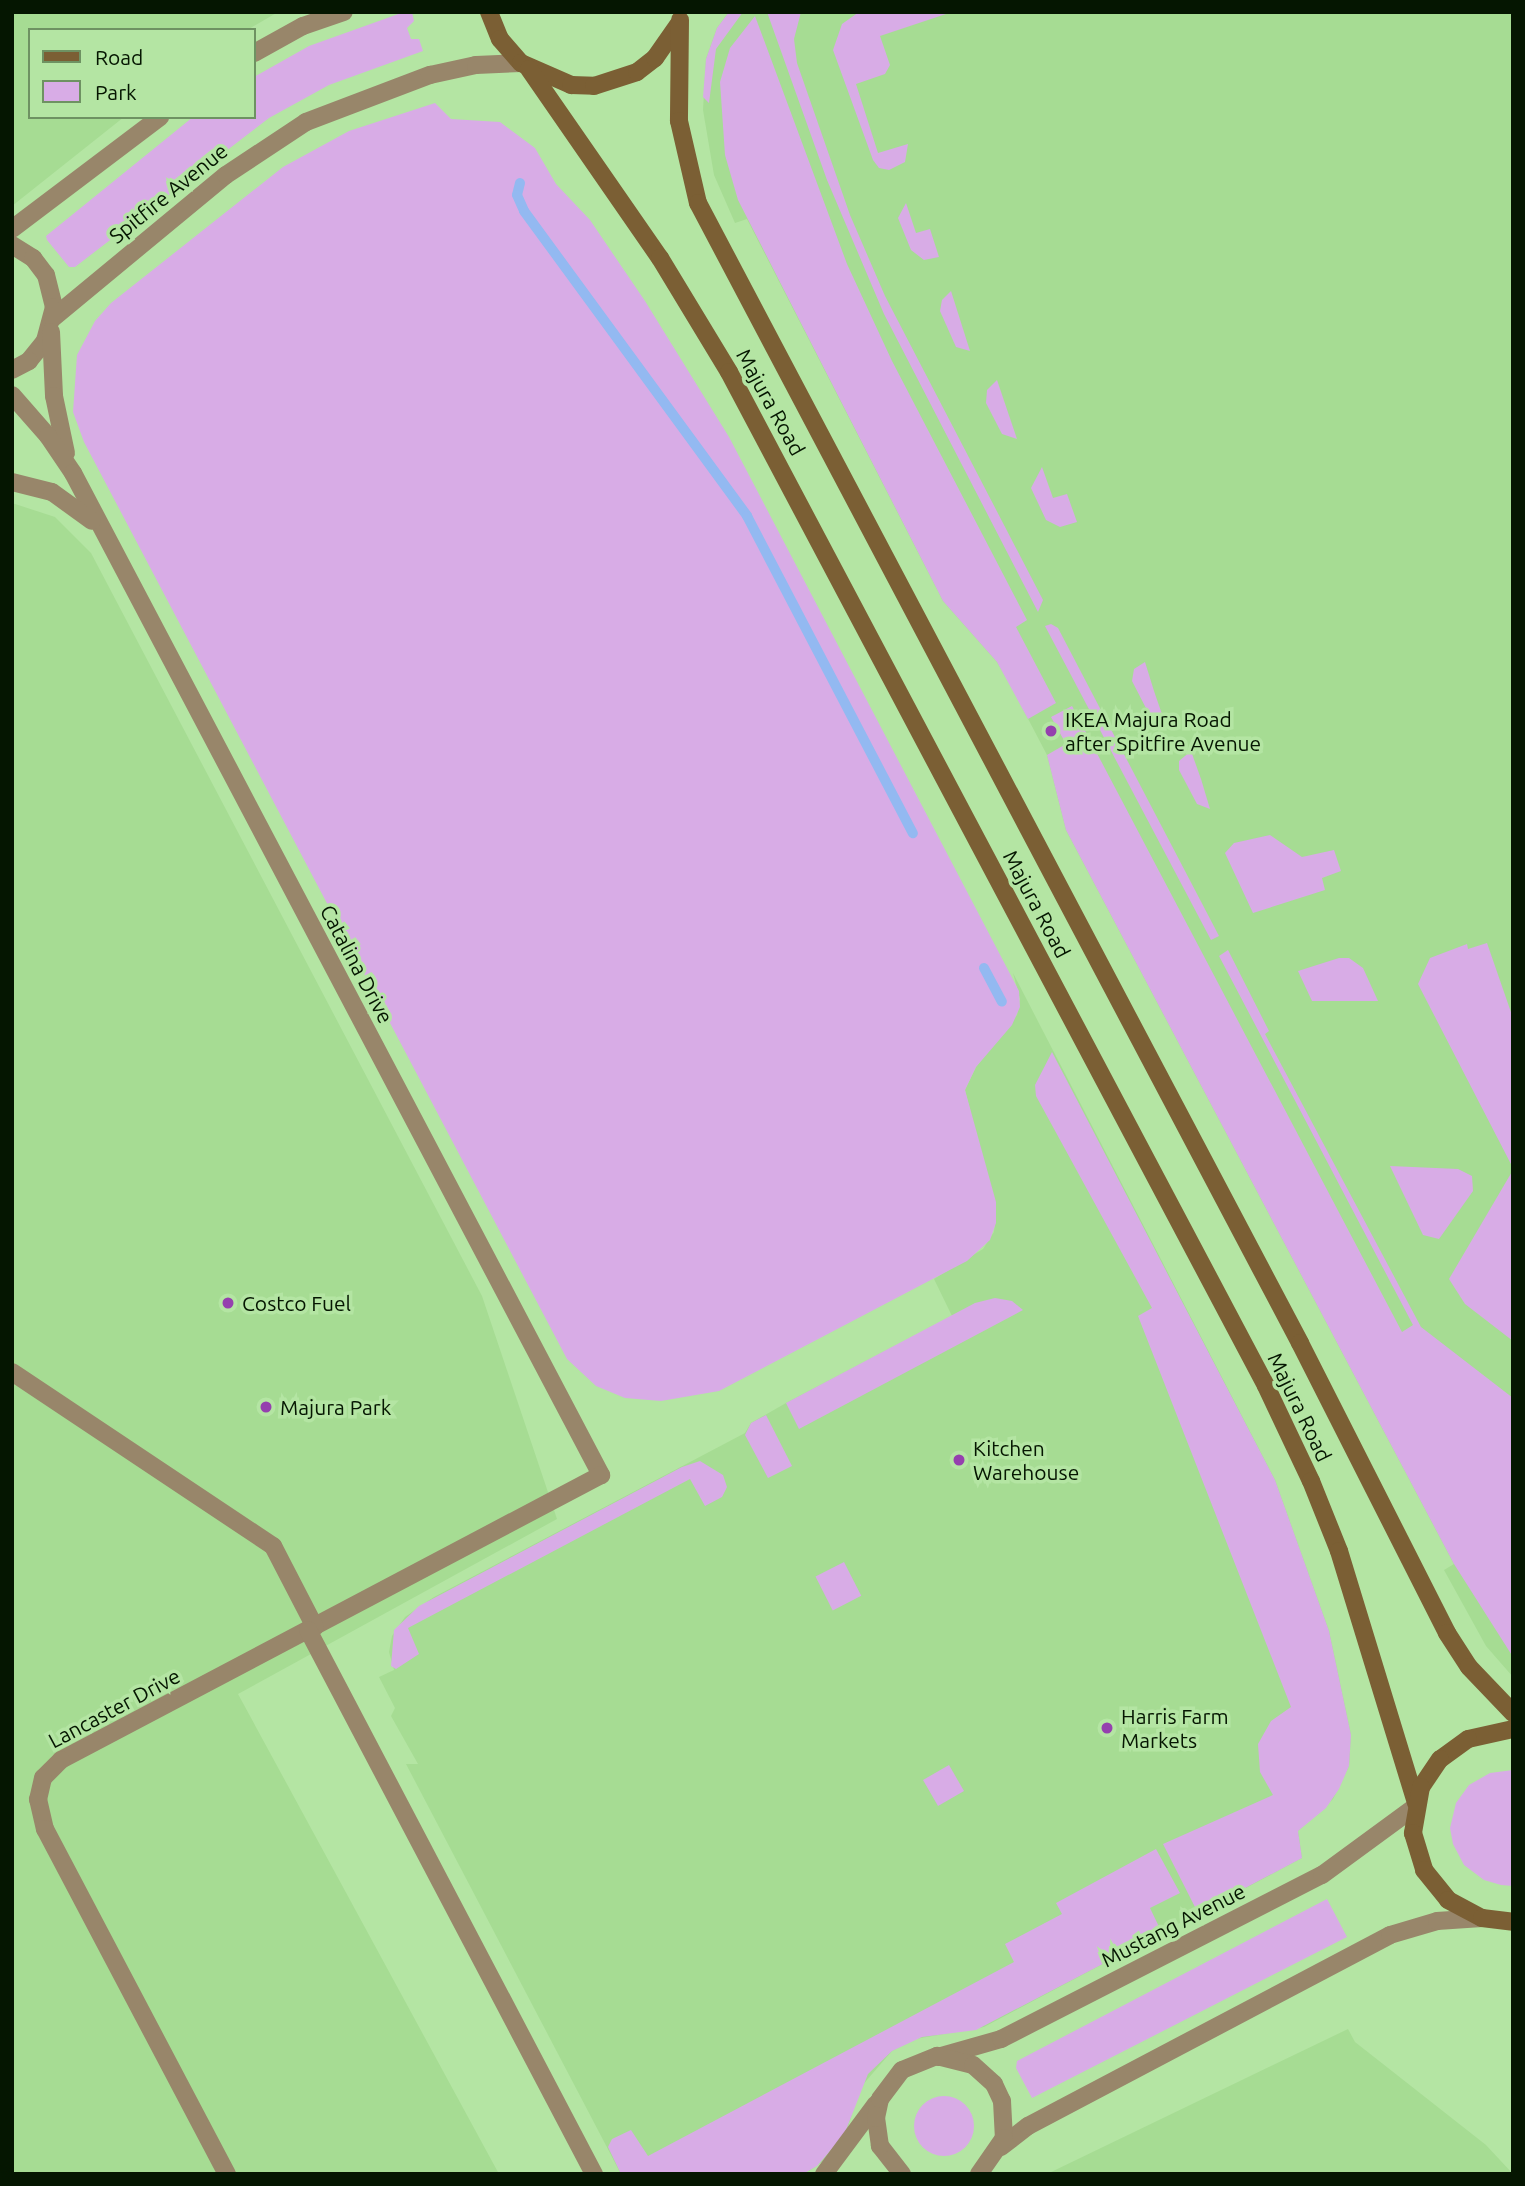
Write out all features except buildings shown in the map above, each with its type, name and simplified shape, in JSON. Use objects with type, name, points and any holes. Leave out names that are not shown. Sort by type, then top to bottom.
[{"type":"main road","name":"Majura Road","points":[[489,12],[500,39],[525,66],[660,258],[729,372],[1266,1386],[1311,1480],[1339,1551],[1416,1805]]},
{"type":"main road","name":"Majura Road","points":[[682,14],[681,145],[703,213],[1287,1318],[1447,1633],[1469,1668],[1513,1713]]},
{"type":"main road","points":[[525,66],[571,85],[616,81],[655,58],[682,14]]},
{"type":"main road","points":[[1513,1729],[1483,1732],[1453,1747],[1429,1772],[1416,1805],[1413,1833],[1424,1870],[1448,1900],[1496,1920],[1513,1931]]},
{"type":"street","points":[[256,52],[303,26],[344,12]]},
{"type":"street","name":"Spitfire Avenue","points":[[12,370],[38,351],[52,323],[226,175],[306,122],[430,75],[476,65],[525,66]]},
{"type":"street","points":[[12,229],[157,119]]},
{"type":"street","name":"Catalina Drive","points":[[12,244],[33,258],[46,275],[52,323],[55,404],[72,473]]},
{"type":"street","name":"Catalina Drive","points":[[12,395],[48,436],[72,473],[601,1475]]},
{"type":"street","points":[[12,482],[36,486],[72,503],[105,537]]},
{"type":"street","points":[[12,1373],[273,1546],[312,1628],[594,2174]]},
{"type":"street","name":"Lancaster Drive","points":[[227,2174],[45,1829],[38,1798],[43,1778],[61,1760],[601,1475]]},
{"type":"street","name":"Mustang Avenue","points":[[884,2091],[910,2064],[1001,2039],[1322,1875],[1416,1805]]},
{"type":"street","points":[[979,2174],[999,2150],[1028,2126],[1390,1935],[1437,1921],[1496,1920]]},
{"type":"street","points":[[938,2057],[973,2065],[994,2084],[1006,2119],[999,2150],[999,2174]]},
{"type":"street","points":[[824,2174],[884,2091]]},
{"type":"street","points":[[884,2091],[877,2109],[878,2137],[885,2155],[902,2174]]},
{"type":"shaded area","points":[[12,12],[278,12],[250,28],[28,28],[28,119],[121,119],[12,206]]},
{"type":"shaded area","points":[[729,12],[1513,12],[1513,1677],[1486,1646],[1444,1570],[1454,1564],[1066,830],[1047,755],[1012,688],[997,662],[943,601],[747,219],[735,223],[714,175],[703,110],[706,59],[717,28]]},
{"type":"shaded area","name":"Majura Park","points":[[12,503],[55,517],[91,553],[482,1296],[557,1519],[238,1694],[499,2174],[12,2174]]},
{"type":"shaded area","points":[[1013,973],[1275,1480],[1329,1631],[1351,1735],[1349,1766],[1333,1799],[1298,1831],[1302,1858],[984,2027],[915,2039],[892,2051],[860,2088],[848,2127],[823,2161],[809,2171],[621,2174],[406,1764],[418,1764],[391,1716],[395,1708],[379,1677],[394,1670],[389,1652],[392,1636],[405,1617],[434,1597],[745,1433],[751,1423],[786,1403],[952,1316],[934,1279],[983,1249],[994,1232],[996,1213],[965,1090],[976,1067],[1017,1015],[1020,999]]},
{"type":"shaded area","points":[[1348,2029],[1355,2042],[1486,2145],[1513,2174],[1047,2174]]},
{"type":"green space","points":[[404,12],[412,12],[414,21],[407,28],[411,39],[419,39],[423,51],[329,85],[269,118],[75,267],[69,267],[46,236],[191,119],[256,119],[256,76],[309,46]]},
{"type":"green space","points":[[729,12],[743,12],[716,49],[709,103],[703,97],[706,59],[717,28]]},
{"type":"green space","points":[[767,12],[801,12],[794,39],[797,63],[850,215],[885,296],[1043,600],[1038,612],[884,314],[827,180]]},
{"type":"green space","points":[[859,12],[952,12],[880,36],[890,65],[885,74],[856,84],[878,153],[908,144],[905,162],[889,170],[879,168],[873,160],[833,50],[842,24]]},
{"type":"green space","points":[[755,16],[847,264],[892,361],[1027,620],[1016,627],[1056,703],[1028,719],[997,662],[943,601],[738,200],[725,155],[720,82],[730,48]]},
{"type":"green space","points":[[435,103],[451,119],[500,122],[535,148],[556,184],[590,220],[645,301],[729,437],[1019,991],[1020,1007],[1012,1025],[976,1067],[965,1090],[996,1202],[996,1223],[990,1240],[967,1261],[719,1391],[661,1401],[625,1398],[596,1386],[567,1359],[84,442],[73,412],[77,355],[95,321],[111,303],[283,167],[349,131]]},
{"type":"green space","points":[[906,203],[916,233],[930,229],[939,257],[924,260],[911,250],[898,218]]},
{"type":"green space","points":[[951,291],[970,351],[956,347],[940,311],[942,300]]},
{"type":"green space","points":[[997,380],[1017,439],[1002,434],[986,403],[987,390]]},
{"type":"green space","points":[[1042,467],[1053,498],[1067,494],[1077,522],[1060,527],[1046,520],[1031,488]]},
{"type":"green space","points":[[1051,624],[1058,628],[1219,936],[1211,940],[1045,626]]},
{"type":"green space","points":[[1145,662],[1164,720],[1149,714],[1132,681],[1134,669]]},
{"type":"green space","points":[[1072,706],[1402,1332],[1413,1325],[1219,956],[1228,950],[1269,1031],[1265,1034],[1421,1327],[1513,1398],[1513,1657],[1454,1564],[1066,830],[1047,755],[1066,744],[1051,717]]},
{"type":"green space","points":[[1191,751],[1210,809],[1197,804],[1179,770],[1179,761]]},
{"type":"green space","points":[[1270,835],[1302,857],[1334,850],[1341,871],[1322,878],[1325,890],[1253,913],[1225,853],[1234,843]]},
{"type":"green space","points":[[1487,943],[1513,1018],[1513,1168],[1418,984],[1430,958],[1467,944],[1468,949]]},
{"type":"green space","points":[[1339,958],[1349,958],[1363,968],[1378,1001],[1312,1001],[1298,971]]},
{"type":"green space","points":[[1052,1052],[1275,1480],[1329,1631],[1351,1735],[1349,1766],[1339,1789],[1326,1808],[1298,1831],[1302,1858],[1198,1913],[1163,1844],[1273,1795],[1260,1772],[1258,1744],[1271,1721],[1291,1707],[1138,1316],[1152,1308],[1036,1096],[1035,1085]]},
{"type":"green space","points":[[1390,1166],[1458,1169],[1472,1176],[1473,1191],[1439,1239],[1423,1235]]},
{"type":"green space","points":[[1513,1170],[1513,1341],[1465,1304],[1449,1279]]},
{"type":"green space","points":[[995,1298],[1012,1301],[1023,1310],[799,1429],[786,1403],[975,1303]]},
{"type":"green space","points":[[766,1415],[792,1466],[768,1478],[745,1435],[751,1423]]},
{"type":"green space","points":[[700,1461],[723,1475],[727,1487],[722,1497],[705,1506],[690,1479],[408,1628],[419,1654],[396,1669],[391,1666],[394,1630],[419,1606],[682,1467]]},
{"type":"green space","points":[[844,1562],[861,1596],[833,1610],[815,1577]]},
{"type":"green space","points":[[949,1765],[964,1791],[938,1806],[923,1780]]},
{"type":"green space","points":[[1513,1770],[1513,1886],[1484,1880],[1464,1865],[1453,1844],[1450,1828],[1456,1803],[1469,1785],[1490,1773]]},
{"type":"green space","points":[[1156,1849],[1180,1893],[1150,1908],[1162,1933],[976,2030],[922,2037],[892,2051],[868,2074],[844,2135],[817,2166],[803,2174],[621,2174],[608,2147],[612,2139],[631,2130],[648,2156],[1014,1962],[1005,1944],[1062,1914],[1056,1903]]},
{"type":"green space","points":[[1327,1899],[1347,1937],[1032,2098],[1016,2068],[1017,2061]]},
{"type":"green space","points":[[944,2096],[965,2105],[974,2126],[965,2147],[944,2156],[923,2147],[914,2126],[923,2105]]},
{"type":"waterway","points":[[520,183],[517,195],[524,211],[747,516],[913,833]]},
{"type":"waterway","points":[[984,968],[1002,1002]]},
{"type":"place","name":"IKEA Majura Road after Spitfire Avenue","points":[[1051,731]]},
{"type":"place","name":"Costco Fuel","points":[[228,1303]]},
{"type":"place","name":"Majura Park","points":[[266,1407]]},
{"type":"place","name":"Kitchen Warehouse","points":[[959,1460]]},
{"type":"place","name":"Harris Farm Markets","points":[[1107,1728]]}]
